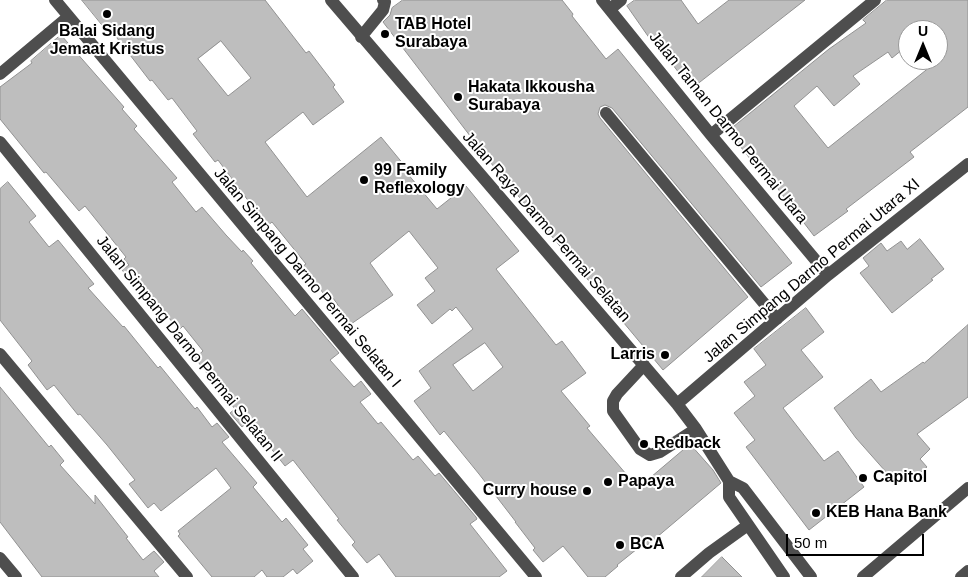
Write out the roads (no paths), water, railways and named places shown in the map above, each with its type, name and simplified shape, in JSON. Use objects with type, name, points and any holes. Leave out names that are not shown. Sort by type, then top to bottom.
[{"type":"street","name":"Jalan Simpang Darmo Permai Selatan I","points":[[55,0],[536,577]]},
{"type":"street","name":"Jalan Raya Darmo Permai Selatan","points":[[331,0],[678,404],[696,428],[729,481],[743,488],[811,577]]},
{"type":"street","points":[[361,36],[383,10],[385,2],[383,0]]},
{"type":"street","points":[[606,4],[621,0]]},
{"type":"street","points":[[711,135],[875,0]]},
{"type":"street","name":"Jalan Taman Darmo Permai Utara","points":[[606,4],[711,135],[828,275]]},
{"type":"street","points":[[0,74],[68,17]]},
{"type":"street","points":[[606,113],[777,319]]},
{"type":"street","name":"Jalan Simpang Darmo Permai Selatan II","points":[[0,142],[353,577]]},
{"type":"street","name":"Jalan Simpang Darmo Permai Utara XI","points":[[678,404],[828,275],[968,164]]},
{"type":"street","points":[[0,354],[187,577]]},
{"type":"street","points":[[644,365],[617,394],[613,401],[613,411],[640,449],[650,455],[660,452],[696,428]]},
{"type":"street","name":"Jalan Raya Darmo Permai Selatan","points":[[729,481],[729,497],[784,577]]},
{"type":"street","points":[[862,577],[968,488]]},
{"type":"street","points":[[680,577],[748,525]]},
{"type":"street","points":[[0,558],[16,577]]},
{"type":"street","points":[[961,577],[968,571]]},
{"type":"place","name":"Balai Sidang Jemaat Kristus","points":[[107,14]]},
{"type":"place","name":"TAB Hotel Surabaya","points":[[385,34]]},
{"type":"place","name":"Hakata Ikkousha Surabaya","points":[[458,97]]},
{"type":"place","name":"99 Family Reflexology","points":[[364,180]]},
{"type":"place","name":"Larris","points":[[665,355]]},
{"type":"place","name":"Redback","points":[[644,444]]},
{"type":"place","name":"Capitol","points":[[863,478]]},
{"type":"place","name":"Papaya","points":[[608,482]]},
{"type":"place","name":"Curry house","points":[[587,491]]},
{"type":"place","name":"KEB Hana Bank","points":[[816,513]]},
{"type":"place","name":"BCA","points":[[620,545]]}]
